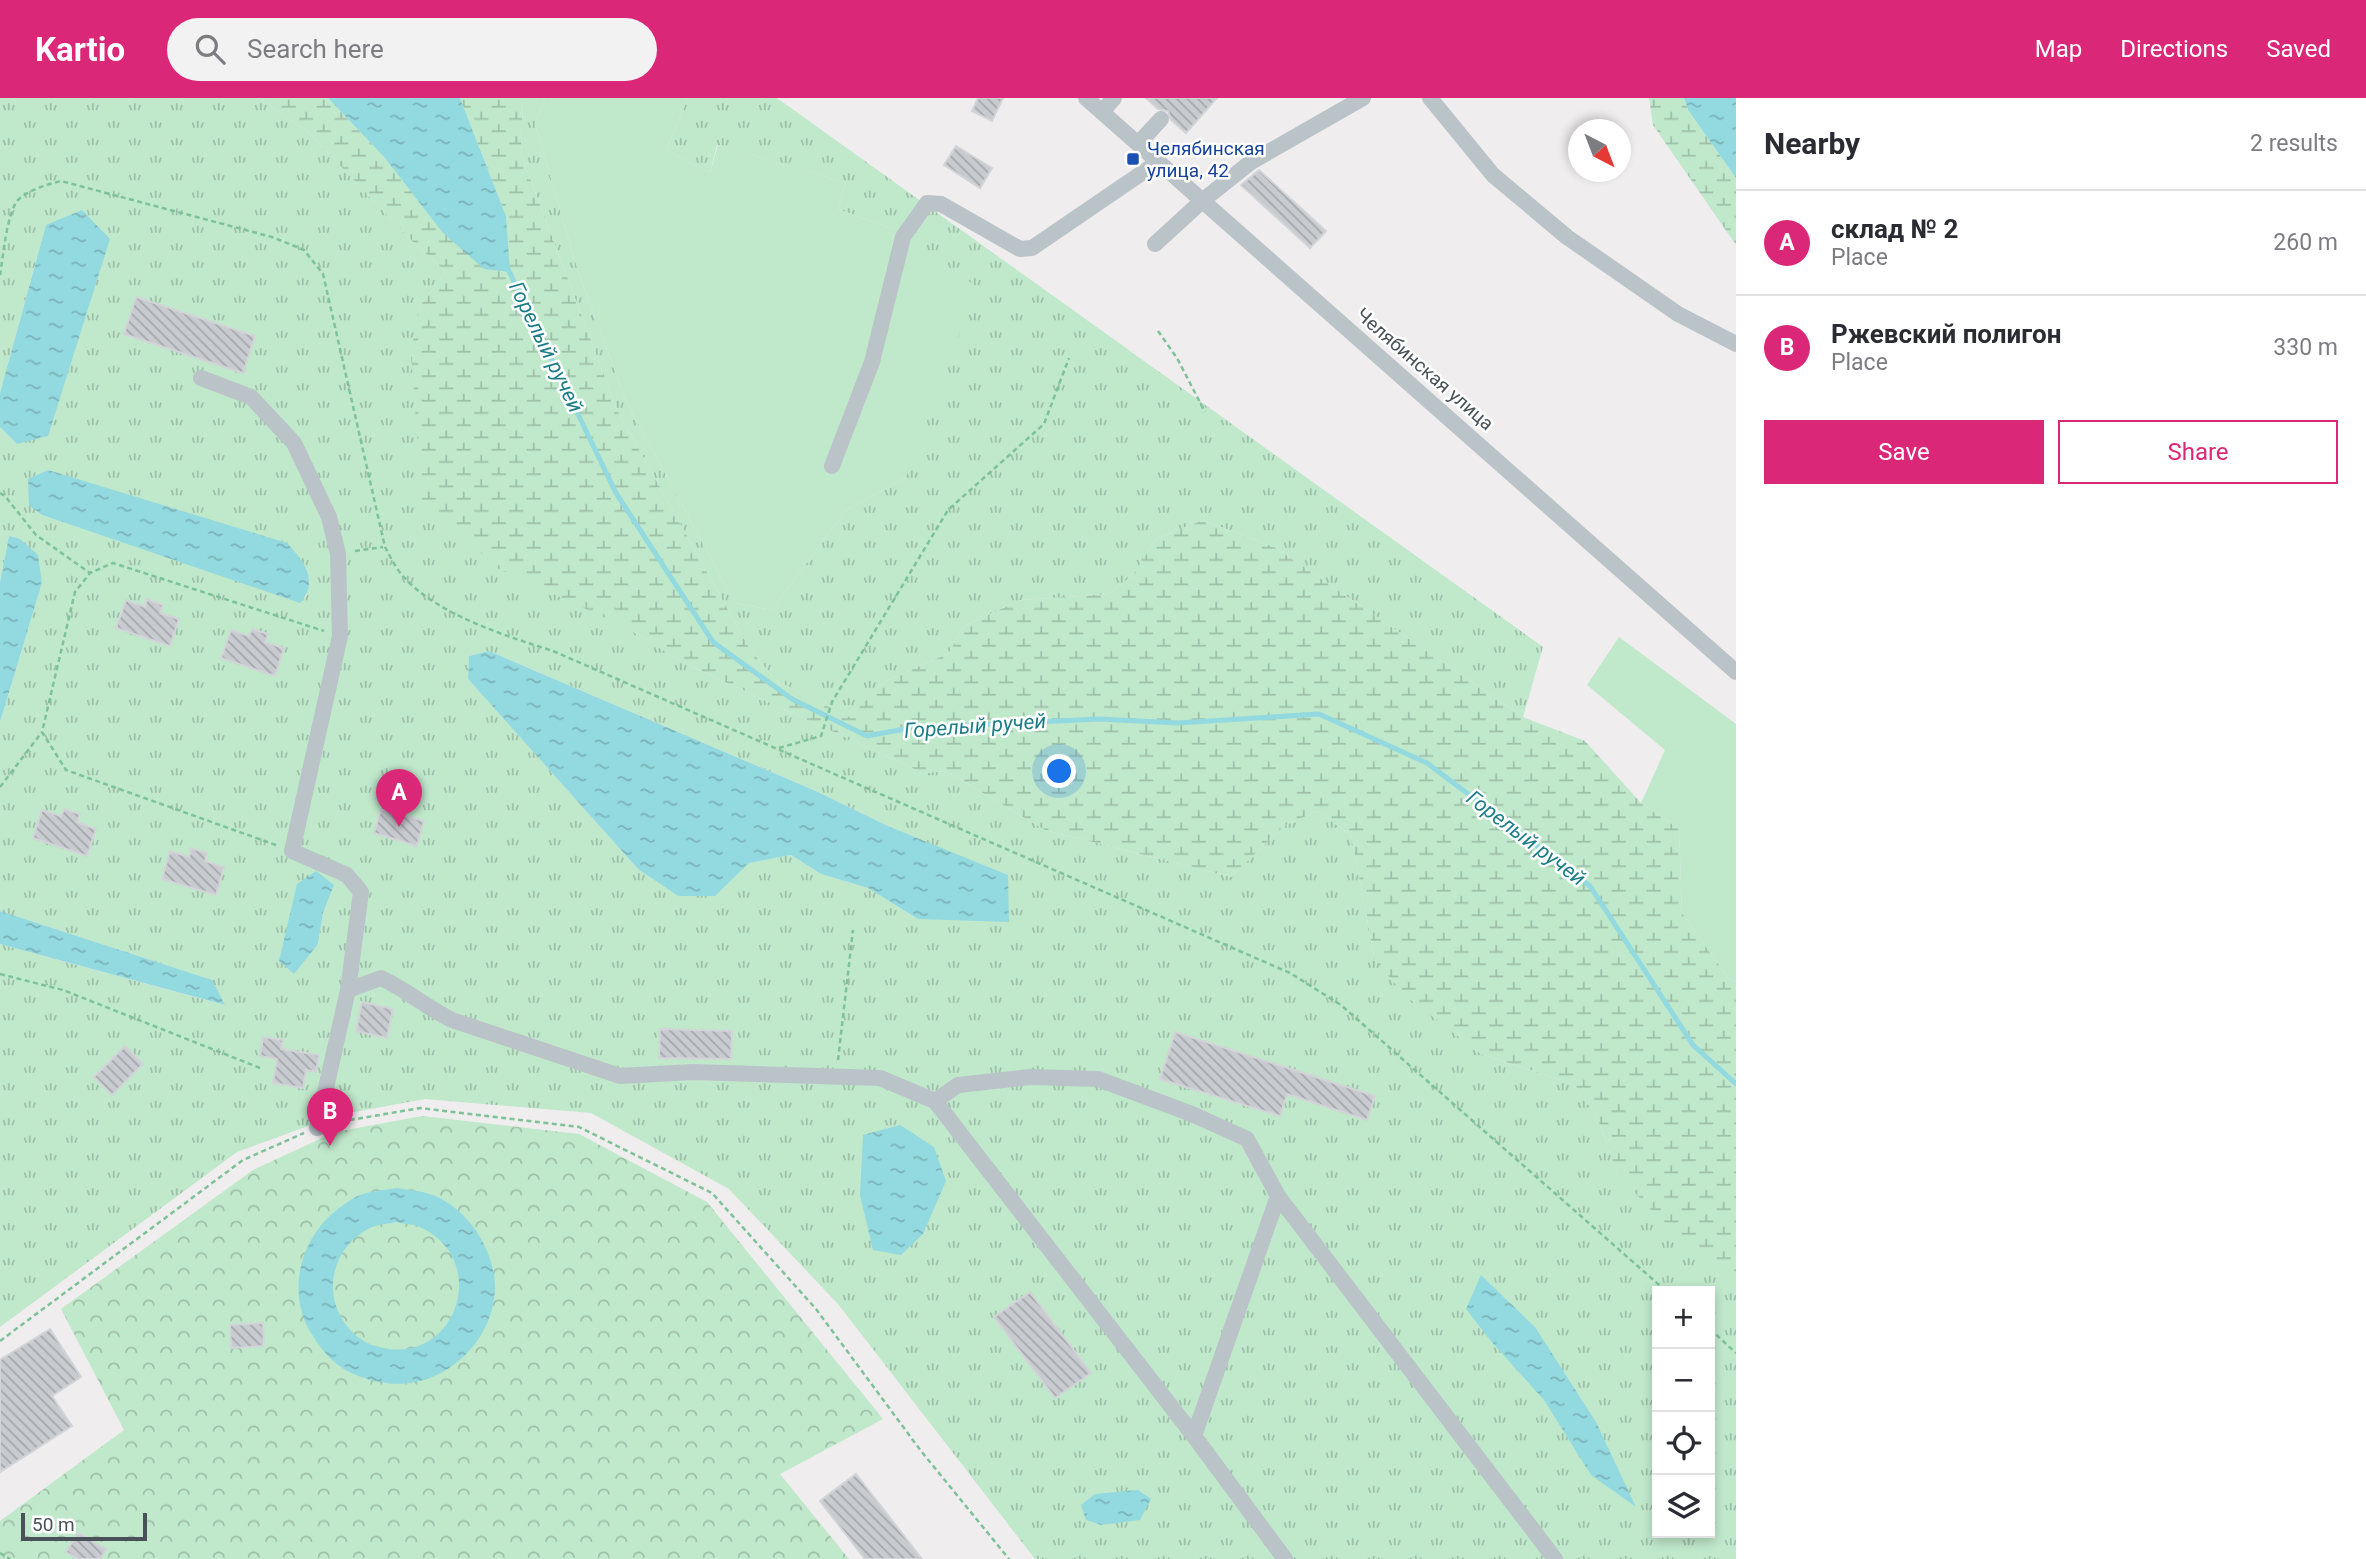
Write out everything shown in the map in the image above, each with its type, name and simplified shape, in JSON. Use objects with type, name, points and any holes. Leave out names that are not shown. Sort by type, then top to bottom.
[{"type":"street","name":"Челябинская улица","points":[[1086,98],[1736,673]]},
{"type":"street","points":[[1102,112],[1114,98]]},
{"type":"street","points":[[1155,244],[1202,201],[1251,162],[1363,98]]},
{"type":"street","points":[[1430,98],[1493,175],[1567,237],[1678,314],[1736,344]]},
{"type":"street","points":[[1138,144],[1161,119]]},
{"type":"street","points":[[832,466],[872,362],[903,237],[927,203],[942,204],[1020,249],[1032,248],[1158,162]]},
{"type":"street","points":[[201,378],[251,397],[294,443],[329,517],[338,554],[340,636],[292,851],[347,875],[361,892],[348,989],[317,1128]]},
{"type":"street","points":[[348,989],[381,978],[404,989],[429,1009],[452,1020],[620,1076],[693,1072],[880,1078],[935,1101],[1194,1436],[1285,1559]]},
{"type":"street","points":[[935,1101],[958,1085],[1030,1077],[1098,1079],[1192,1114],[1247,1139],[1278,1196],[1555,1559]]},
{"type":"street","points":[[1194,1436],[1278,1196]]},
{"type":"path","points":[[0,275],[9,223],[17,200],[37,188],[61,181],[272,237],[304,250],[323,274],[384,547],[400,574],[424,597],[500,635],[553,651],[1290,973],[1341,1005],[1660,1286]]},
{"type":"path","points":[[1158,331],[1177,358],[1205,412]]},
{"type":"path","points":[[779,748],[821,736],[832,702],[948,510],[1044,424],[1069,358]]},
{"type":"path","points":[[0,493],[36,535],[90,573]]},
{"type":"path","points":[[338,554],[384,547]]},
{"type":"path","points":[[0,787],[42,732],[75,592],[90,573],[113,563],[340,636]]},
{"type":"path","points":[[42,732],[66,770],[292,851]]},
{"type":"path","points":[[835,1077],[853,930]]},
{"type":"path","points":[[0,974],[63,990],[260,1068]]},
{"type":"path","points":[[0,1341],[243,1160],[317,1128],[345,1120],[420,1108],[579,1127],[712,1193],[816,1309],[920,1451],[1009,1559]]},
{"type":"path","points":[[1715,1334],[1736,1353]]},
{"type":"path","points":[[0,1553],[9,1559]]},
{"type":"green space","points":[[0,98],[259,98],[309,133],[413,242],[446,272],[419,307],[627,628],[686,664],[923,773],[946,771],[1045,830],[1231,877],[1284,826],[1317,811],[1351,835],[1375,961],[1481,1054],[1571,1083],[1596,1114],[1618,1175],[1736,1284],[1736,1559],[1035,1559],[838,1304],[729,1189],[591,1113],[425,1099],[338,1115],[237,1152],[0,1327],[0,944],[224,1005],[211,980],[0,911],[0,722],[42,583],[9,536],[0,582],[0,427],[17,444],[46,225],[0,393]],"holes":[[[48,470],[62,475],[307,595],[300,602],[42,515]],[[489,651],[818,792],[890,827],[918,919],[868,888],[821,874],[791,855],[749,863],[678,896],[638,869],[468,679],[469,656]],[[334,885],[323,913],[318,944],[279,961]]]},
{"type":"green space","points":[[259,98],[328,98],[385,158],[509,272],[506,216],[460,98],[523,98],[521,154],[617,410],[748,646],[775,680],[849,717],[886,681],[949,653],[964,626],[1021,600],[1109,594],[1133,575],[1156,539],[1203,520],[1276,548],[1523,717],[1585,741],[1641,803],[1679,829],[1682,913],[1729,979],[1736,981],[1736,1284],[1653,1212],[1618,1175],[1596,1114],[1571,1083],[1481,1054],[1407,997],[1375,961],[1351,835],[1317,811],[1284,826],[1231,877],[1045,830],[946,771],[923,773],[686,664],[627,628],[499,569],[422,501],[411,354],[419,307],[446,272],[413,242],[309,133]]},
{"type":"green space","points":[[523,98],[545,98],[535,124],[579,274],[626,401],[735,603],[772,610],[845,511],[906,477],[895,230],[838,209],[846,183],[717,145],[710,173],[666,150],[688,98],[777,98],[1543,647],[1523,717],[1276,548],[1203,520],[1156,539],[1133,575],[1109,594],[1021,600],[964,626],[949,653],[886,681],[850,718],[775,680],[748,646],[617,410],[521,154]]},
{"type":"green space","points":[[545,98],[688,98],[666,150],[710,173],[718,145],[846,183],[838,209],[895,230],[977,287],[906,477],[845,511],[772,610],[735,603],[626,401],[579,274],[535,124]]},
{"type":"green space","points":[[1649,98],[1684,98],[1688,110],[1736,178],[1736,245],[1653,125]]},
{"type":"green space","points":[[1619,637],[1736,724],[1736,981],[1729,979],[1682,913],[1679,829],[1641,803],[1665,750],[1587,685]]},
{"type":"green space","points":[[422,1116],[579,1134],[707,1202],[883,1419],[780,1474],[849,1559],[0,1559],[0,1521],[124,1430],[61,1309],[253,1170],[335,1132]]},
{"type":"water","points":[[328,98],[460,98],[506,216],[510,272],[484,269],[443,233],[385,158]]},
{"type":"water","points":[[1684,98],[1736,98],[1736,178],[1688,110]]},
{"type":"water","points":[[82,210],[110,239],[48,436],[17,444],[0,427],[0,393],[46,225]]},
{"type":"water","points":[[48,470],[287,543],[299,556],[307,571],[309,587],[306,595],[300,603],[42,515],[29,505],[28,479]]},
{"type":"water","points":[[9,536],[20,539],[38,555],[42,583],[0,722],[0,582]]},
{"type":"water","points":[[489,651],[818,792],[890,827],[1008,875],[1009,922],[918,919],[868,888],[821,874],[791,855],[749,863],[715,896],[678,896],[638,869],[468,679],[469,656]]},
{"type":"water","points":[[316,871],[334,885],[323,913],[318,944],[294,974],[279,961],[297,884]]},
{"type":"water","points":[[0,911],[212,980],[225,1005],[0,944]]},
{"type":"water","points":[[900,1125],[934,1147],[946,1181],[923,1234],[901,1255],[873,1250],[860,1195],[863,1135]]},
{"type":"water","points":[[397,1188],[433,1195],[463,1216],[477,1232],[487,1251],[495,1287],[492,1309],[485,1328],[473,1346],[441,1373],[422,1381],[401,1384],[358,1376],[333,1361],[319,1345],[304,1319],[299,1283],[307,1248],[328,1218],[358,1196]],"holes":[[[396,1222],[419,1227],[443,1243],[455,1263],[459,1284],[456,1306],[446,1325],[430,1340],[409,1349],[383,1348],[361,1339],[344,1322],[334,1296],[335,1269],[348,1246],[373,1227]]]},
{"type":"water","points":[[1481,1275],[1535,1327],[1596,1422],[1636,1507],[1591,1475],[1544,1400],[1466,1309]]},
{"type":"water","points":[[1138,1490],[1151,1499],[1140,1520],[1101,1525],[1086,1520],[1081,1505],[1095,1494]]},
{"type":"building","points":[[978,98],[1003,98],[992,121],[972,111]]},
{"type":"building","points":[[1146,98],[1217,98],[1186,133],[1171,120],[1168,111],[1158,109]]},
{"type":"building","points":[[956,146],[992,168],[980,188],[944,165]]},
{"type":"building","points":[[1259,170],[1326,231],[1310,248],[1241,185]]},
{"type":"building","points":[[136,297],[255,336],[243,373],[124,334]]},
{"type":"building","points":[[147,599],[163,605],[160,613],[179,619],[170,646],[116,628],[126,600],[145,607]]},
{"type":"building","points":[[252,629],[268,634],[265,642],[284,648],[275,676],[221,658],[231,630],[249,636]]},
{"type":"building","points":[[64,809],[80,814],[77,822],[96,829],[87,856],[33,838],[42,810],[61,816]]},
{"type":"building","points":[[381,809],[424,821],[417,846],[374,833]]},
{"type":"building","points":[[191,848],[207,853],[205,861],[224,867],[216,895],[162,879],[170,851],[189,857]]},
{"type":"building","points":[[362,1002],[393,1009],[387,1038],[356,1031]]},
{"type":"building","points":[[660,1029],[732,1031],[731,1059],[659,1058]]},
{"type":"building","points":[[1175,1032],[1375,1096],[1367,1120],[1287,1094],[1280,1116],[1160,1079]]},
{"type":"building","points":[[263,1037],[283,1040],[281,1049],[319,1055],[316,1072],[306,1070],[303,1088],[273,1083],[277,1059],[260,1056]]},
{"type":"building","points":[[125,1046],[143,1064],[112,1095],[94,1077]]},
{"type":"building","points":[[1030,1292],[1091,1373],[1055,1398],[994,1317]]},
{"type":"building","points":[[263,1323],[264,1346],[231,1348],[230,1325]]},
{"type":"building","points":[[50,1329],[81,1377],[52,1396],[72,1426],[0,1472],[0,1360]]},
{"type":"building","points":[[856,1474],[922,1559],[865,1559],[820,1501]]},
{"type":"building","points":[[78,1533],[106,1549],[100,1559],[78,1559],[66,1552]]},
{"type":"waterway","name":"Горелый ручей","points":[[507,267],[616,493],[713,642],[792,699],[867,736],[910,728],[1099,719],[1178,723],[1319,714],[1427,763],[1590,886],[1693,1045],[1736,1084]]},
{"type":"place","name":"Челябинская улица, 42","points":[[1133,159]]},
{"type":"place","name":"склад № 2","points":[[399,827]]},
{"type":"place","name":"Ржевский полигон","points":[[330,1146]]}]
